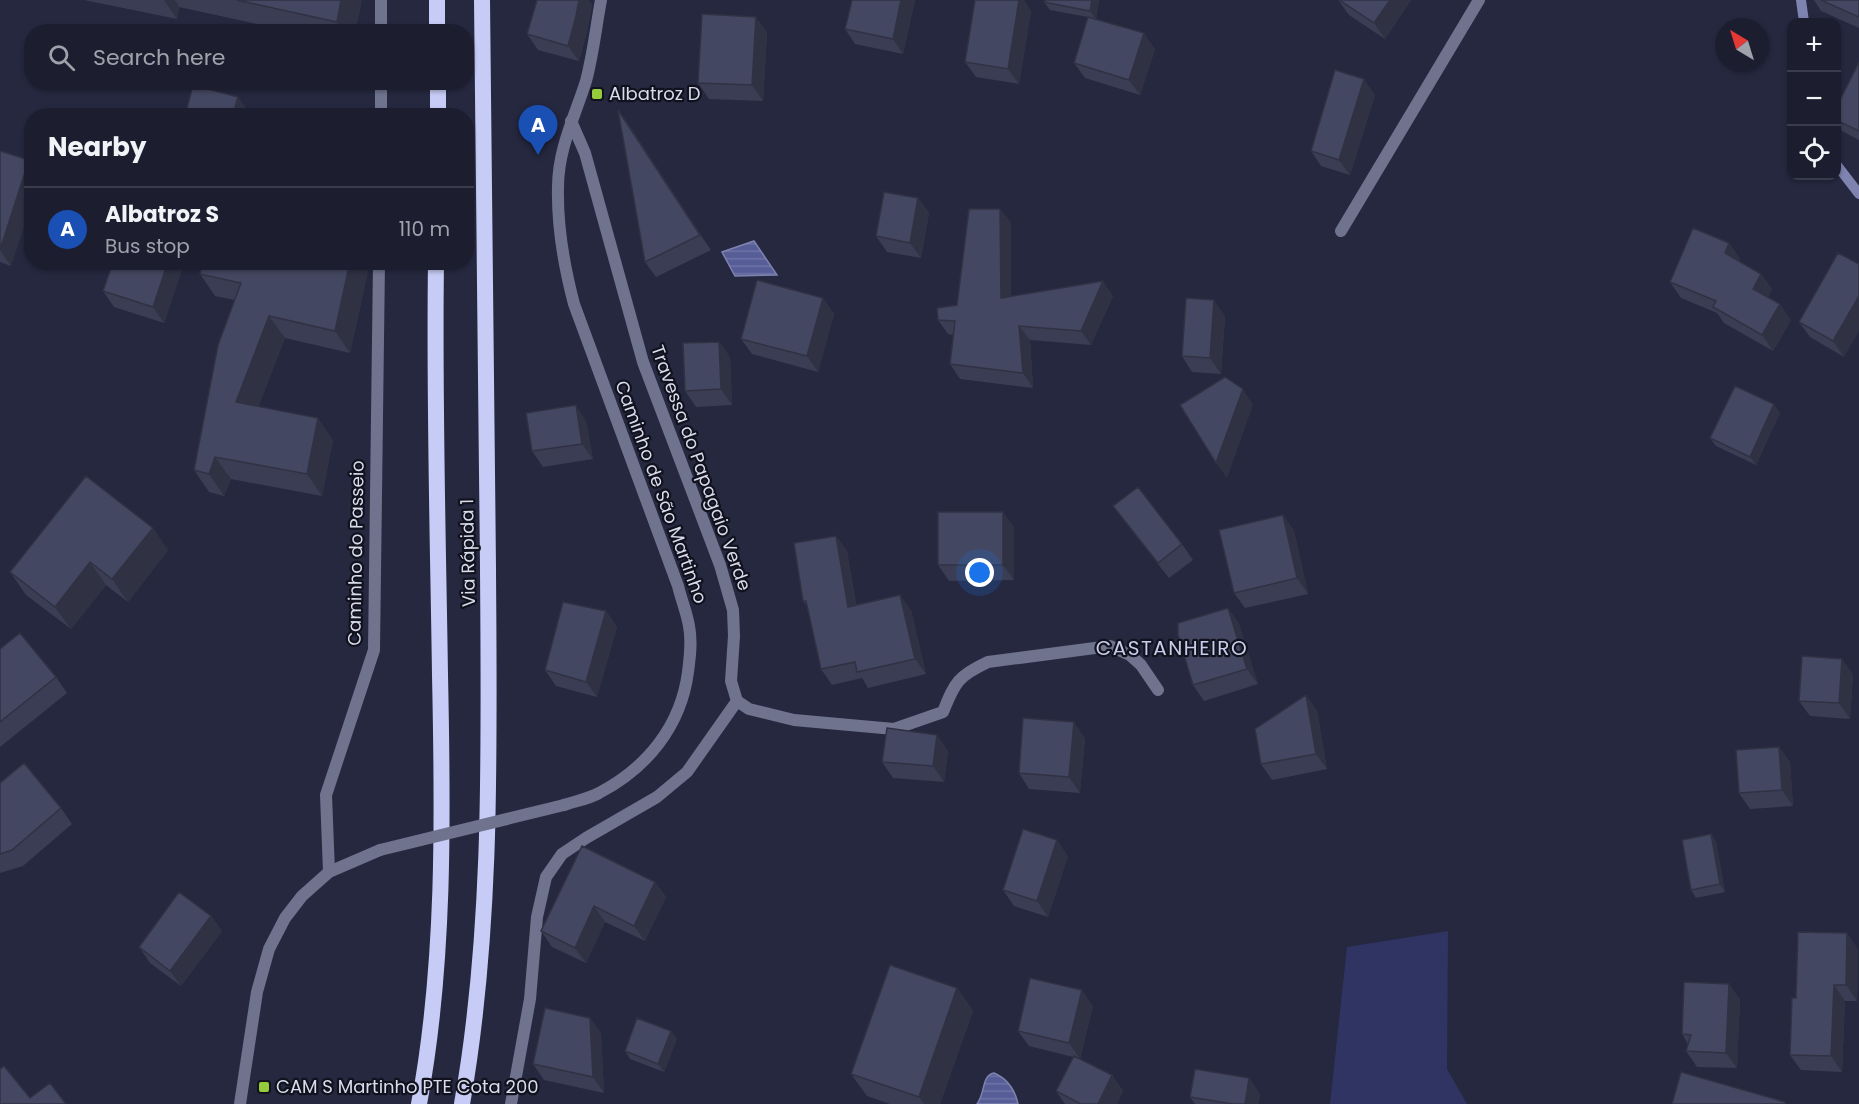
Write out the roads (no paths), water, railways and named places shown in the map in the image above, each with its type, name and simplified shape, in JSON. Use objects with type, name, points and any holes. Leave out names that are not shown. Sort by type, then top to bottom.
[{"type":"highway","points":[[437,0],[437,24]]},
{"type":"highway","name":"Via Rápida 1","points":[[462,1104],[473,1035],[483,918],[488,777],[482,0]]},
{"type":"highway","points":[[438,90],[438,108]]},
{"type":"highway","name":"Via Rápida 1","points":[[419,1104],[429,1049],[439,915],[442,786],[435,376],[436,270]]},
{"type":"street","points":[[381,0],[381,24]]},
{"type":"street","name":"Caminho de São Martinho","points":[[240,1104],[257,992],[269,949],[285,918],[302,896],[329,872],[380,850],[597,795],[626,777],[648,758],[668,731],[681,707],[690,656],[690,627],[678,586],[574,304],[563,263],[558,186],[561,159],[571,121],[586,80],[601,0]]},
{"type":"street","points":[[1341,231],[1479,0]]},
{"type":"street","points":[[381,90],[381,108]]},
{"type":"street","name":"Travessa do Papagaio Verde","points":[[571,121],[585,153],[643,362],[720,565],[733,610],[731,681],[737,701]]},
{"type":"street","name":"Caminho do Passeio","points":[[329,872],[326,795],[374,650],[379,270]]},
{"type":"street","points":[[511,1104],[530,999],[537,917],[546,877],[562,854],[657,797],[687,772],[737,701],[749,709],[794,720],[894,729],[943,712],[955,683],[971,670],[988,662],[1110,646],[1130,654],[1141,665],[1158,690]]},
{"type":"waterway","points":[[1801,0],[1803,18]]},
{"type":"waterway","points":[[1841,171],[1859,194]]},
{"type":"place","name":"Albatroz D","points":[[597,94]]},
{"type":"place","name":"Albatroz S","points":[[538,155]]},
{"type":"place","name":"CAM S Martinho PTE Cota 200","points":[[264,1087]]},
{"type":"district","name":"CASTANHEIRO","points":[[1172,648]]}]
